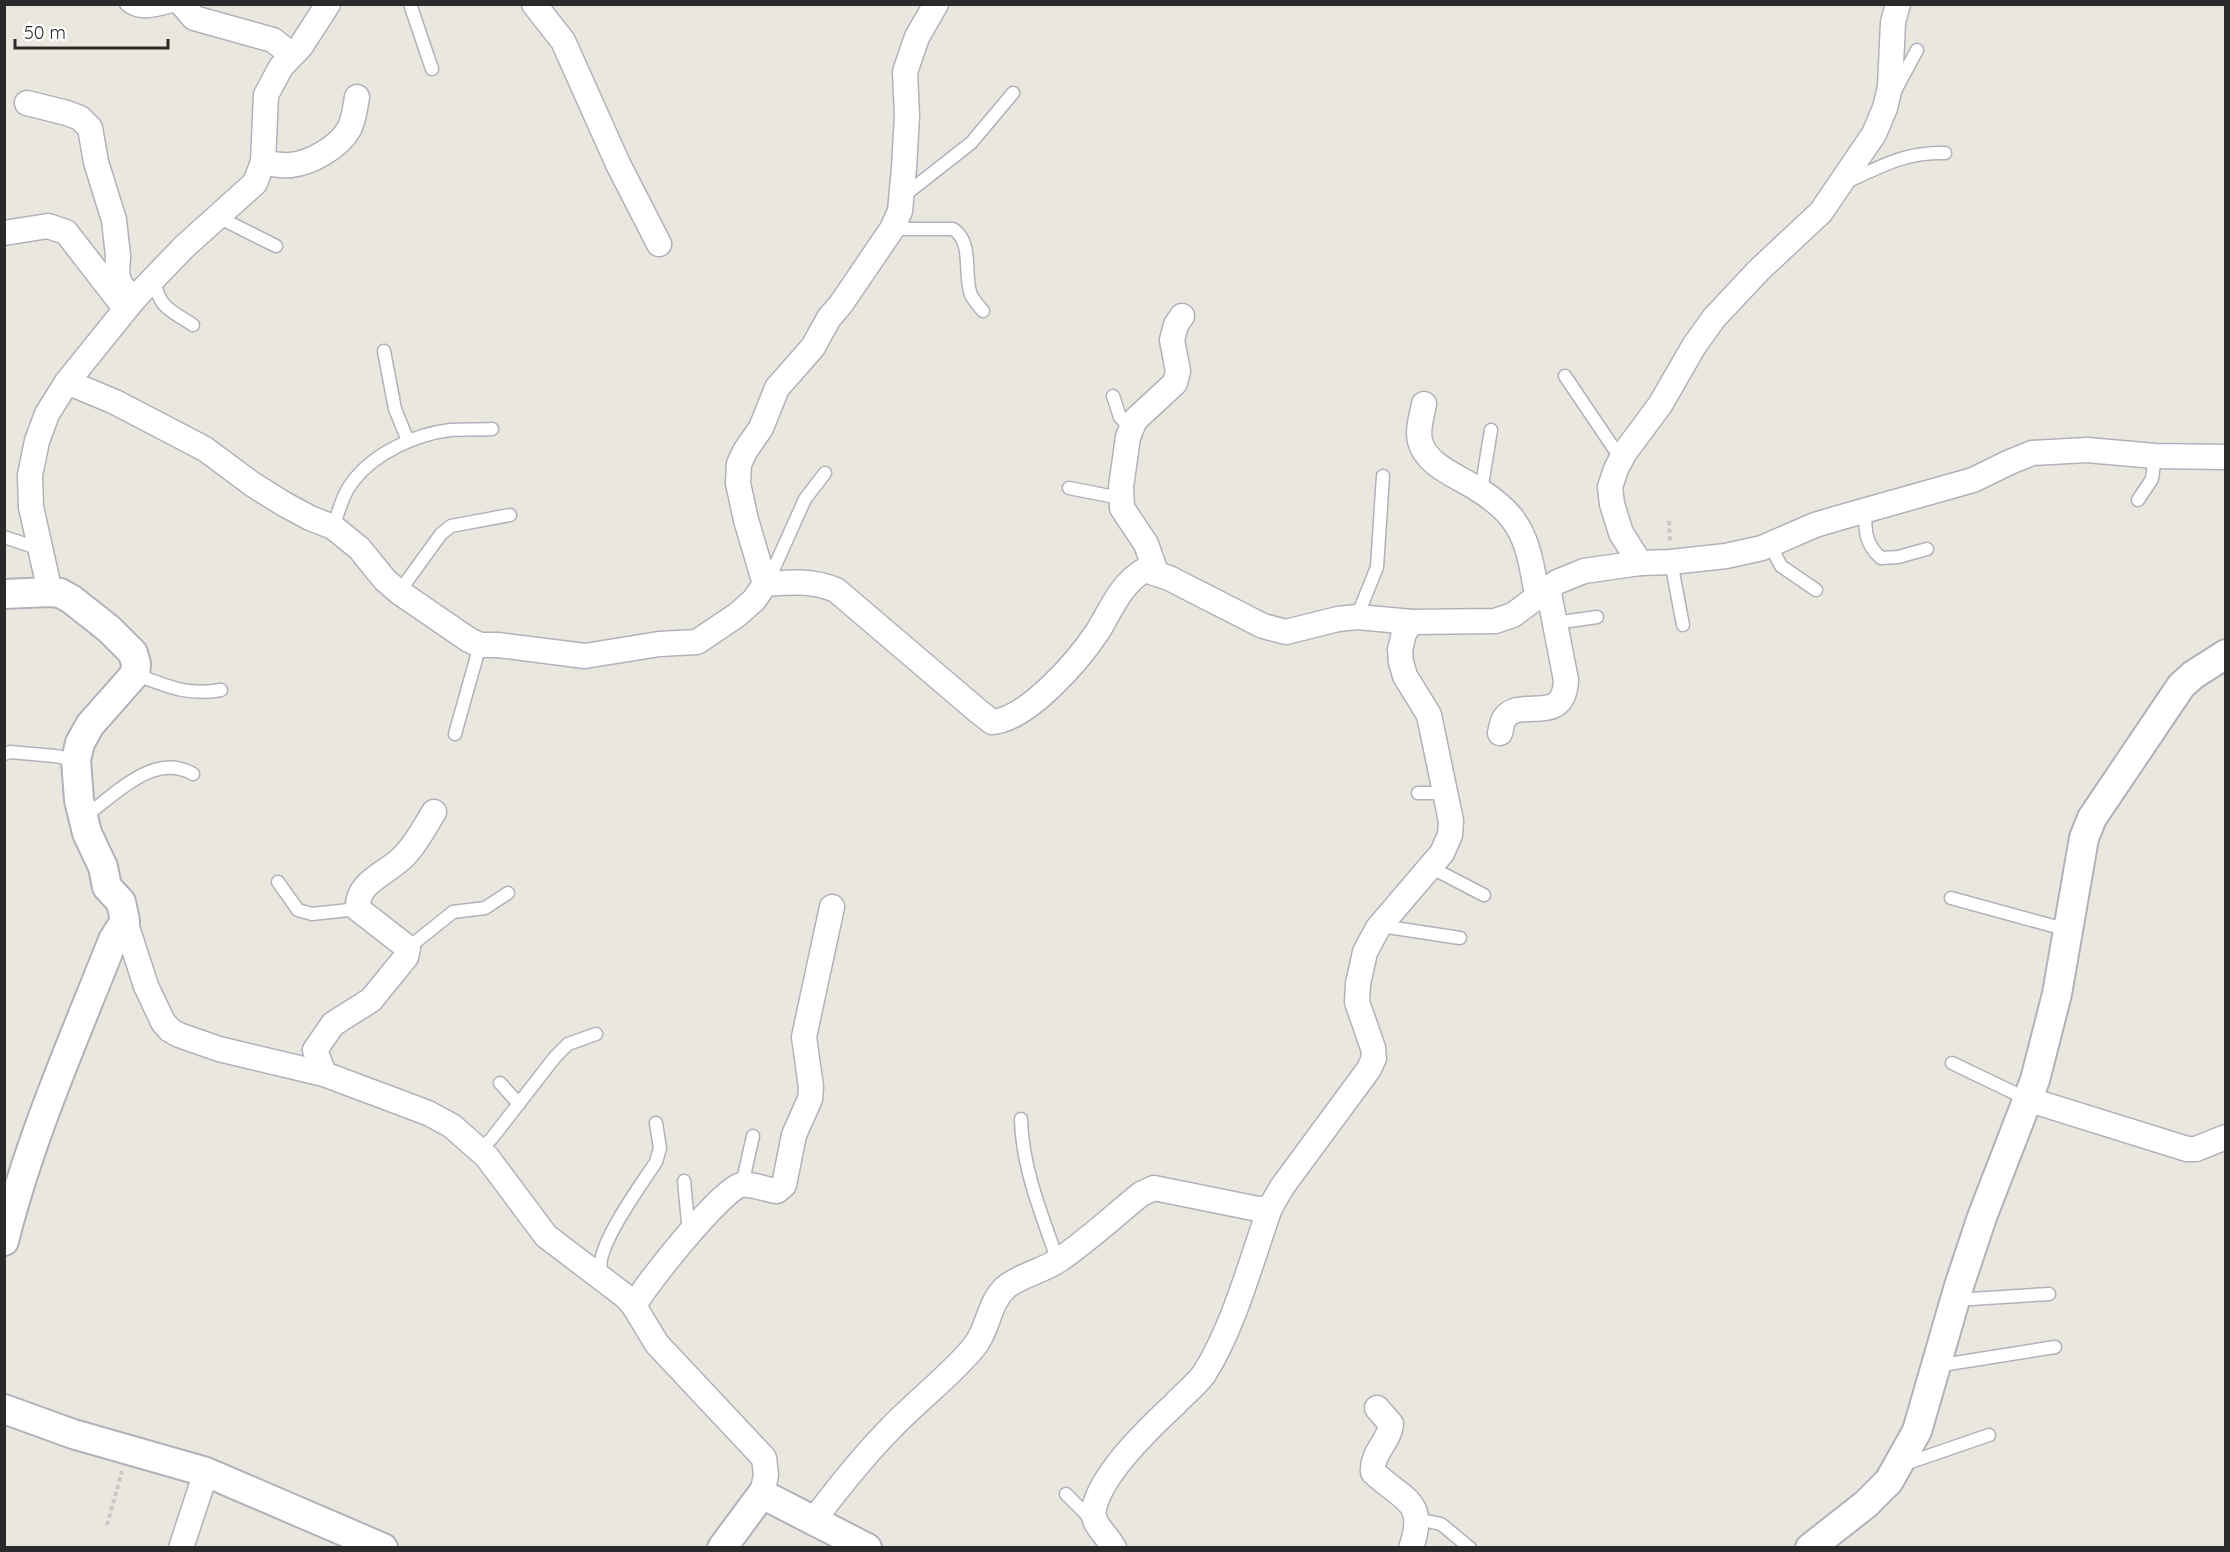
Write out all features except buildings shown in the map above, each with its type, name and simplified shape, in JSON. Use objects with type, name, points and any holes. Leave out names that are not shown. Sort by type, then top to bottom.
[{"type":"street","points":[[50,592],[31,507],[30,475],[37,441],[47,414],[67,382],[130,304],[184,247],[255,183],[263,162],[266,95],[281,67],[313,29],[328,4]]},
{"type":"street","points":[[534,4],[563,40],[618,164],[659,244]]},
{"type":"street","points":[[67,382],[115,402],[197,445],[284,504],[333,527],[359,548],[385,580],[399,592],[456,632],[480,645],[498,645],[585,656],[659,644],[698,642],[737,615],[761,592],[765,584],[746,520],[738,483],[739,464],[761,428],[777,388],[813,346],[829,318],[842,304],[892,229],[900,211],[907,116],[905,72],[917,37],[936,4]]},
{"type":"street","points":[[1640,563],[1621,533],[1612,504],[1610,487],[1621,459],[1660,405],[1694,346],[1714,318],[1759,270],[1821,212],[1874,135],[1885,108],[1890,87],[1893,22],[1898,4]]},
{"type":"street","points":[[189,8],[273,40],[292,55]]},
{"type":"street","points":[[263,162],[281,166],[305,163],[334,146],[349,130],[357,97]]},
{"type":"street","points":[[27,103],[67,112],[80,118],[90,128],[96,162],[114,220],[118,256],[117,274],[130,304]]},
{"type":"street","points":[[4,233],[48,226],[66,232],[130,304]]},
{"type":"street","points":[[1156,572],[1146,544],[1122,508],[1120,498],[1131,429],[1135,420],[1175,383],[1178,371],[1172,340],[1176,325],[1182,316]]},
{"type":"street","points":[[1424,404],[1419,431],[1420,443],[1427,455],[1441,468],[1481,491],[1509,515],[1519,529],[1555,623],[1566,680],[1564,694],[1560,702],[1551,706],[1510,714],[1504,718],[1500,733]]},
{"type":"street","points":[[765,584],[805,582],[824,585],[836,590],[992,722],[1011,718],[1048,690],[1097,632],[1114,602],[1136,575],[1144,570],[1156,572],[1263,626],[1286,632],[1338,619],[1357,617],[1412,622],[1495,621],[1513,615],[1543,592],[1584,571],[1640,563],[1726,556],[1770,545],[1815,525],[1973,480],[2032,453],[2087,450],[2155,456],[2226,457]]},
{"type":"street","points":[[4,594],[60,593],[72,599],[109,629],[133,653],[136,664],[135,674],[90,725],[80,743],[76,760],[79,800],[87,833],[104,867],[107,887],[121,902],[146,986],[162,1022],[179,1035],[219,1048],[324,1074],[428,1113],[452,1126],[486,1155],[546,1236],[613,1285],[634,1306],[657,1344],[764,1458],[766,1475],[762,1494],[722,1548]]},
{"type":"street","points":[[1115,1547],[1096,1524],[1094,1511],[1109,1477],[1144,1433],[1202,1377],[1216,1354],[1228,1327],[1270,1208],[1282,1187],[1363,1078],[1374,1058],[1373,1048],[1357,1002],[1358,984],[1365,952],[1381,926],[1448,844],[1451,821],[1429,715],[1405,676],[1401,662],[1400,650],[1404,633],[1412,622]]},
{"type":"street","points":[[1810,1548],[1866,1504],[1889,1481],[1917,1431],[1982,1217],[2034,1080],[2057,994],[2084,838],[2092,818],[2181,686],[2193,675],[2226,654]]},
{"type":"street","points":[[324,1074],[315,1050],[333,1024],[371,1000],[406,957],[408,948],[358,909],[357,900],[364,887],[401,859],[434,812]]},
{"type":"street","points":[[634,1306],[641,1292],[689,1235],[735,1187],[742,1185],[777,1191],[784,1185],[794,1135],[810,1099],[812,1087],[804,1037],[832,907]]},
{"type":"street","points":[[4,1241],[36,1133],[113,940],[125,921]]},
{"type":"street","points":[[2027,1099],[2187,1149],[2196,1149],[2226,1137]]},
{"type":"street","points":[[813,1521],[849,1473],[892,1427],[944,1380],[976,1345],[991,1308],[1008,1286],[1058,1261],[1141,1194],[1154,1188],[1258,1209],[1270,1208]]},
{"type":"street","points":[[1377,1408],[1391,1424],[1390,1431],[1372,1465],[1373,1472],[1413,1506],[1417,1519],[1411,1548]]},
{"type":"street","points":[[4,1409],[73,1434],[206,1472],[383,1548]]},
{"type":"street","points":[[181,1548],[206,1472]]},
{"type":"street","points":[[762,1494],[867,1548]]},
{"type":"lane","points":[[126,4],[133,11],[144,12],[189,8]]},
{"type":"lane","points":[[410,4],[432,69]]},
{"type":"lane","points":[[1885,108],[1917,50]]},
{"type":"lane","points":[[901,197],[971,143],[1013,93]]},
{"type":"lane","points":[[1841,185],[1904,156],[1919,153],[1945,153]]},
{"type":"lane","points":[[218,217],[276,246]]},
{"type":"lane","points":[[892,229],[953,229],[960,233],[964,242],[971,295],[983,310]]},
{"type":"lane","points":[[154,280],[158,297],[162,303],[193,325]]},
{"type":"lane","points":[[384,351],[395,409],[408,441]]},
{"type":"lane","points":[[1565,376],[1621,459]]},
{"type":"lane","points":[[1113,396],[1120,417],[1131,429]]},
{"type":"lane","points":[[333,527],[353,481],[386,453],[408,441],[449,430],[492,429]]},
{"type":"lane","points":[[1481,491],[1491,430]]},
{"type":"lane","points":[[2138,500],[2152,479],[2155,456]]},
{"type":"lane","points":[[765,584],[805,499],[825,473]]},
{"type":"lane","points":[[1357,617],[1377,567],[1383,476]]},
{"type":"lane","points":[[1069,488],[1120,498]]},
{"type":"lane","points":[[1865,510],[1865,536],[1871,550],[1881,558],[1898,557],[1928,549]]},
{"type":"lane","points":[[399,592],[441,534],[451,526],[510,515]]},
{"type":"lane","points":[[4,537],[40,549]]},
{"type":"lane","points":[[1770,545],[1780,566],[1816,590]]},
{"type":"lane","points":[[1671,562],[1683,625]]},
{"type":"lane","points":[[1555,623],[1597,617]]},
{"type":"lane","points":[[455,734],[480,645]]},
{"type":"lane","points":[[135,674],[174,689],[202,693],[221,690]]},
{"type":"lane","points":[[4,754],[10,752],[76,760]]},
{"type":"lane","points":[[83,818],[136,778],[160,766],[182,767],[193,774]]},
{"type":"lane","points":[[1418,793],[1446,793]]},
{"type":"lane","points":[[1430,867],[1484,895]]},
{"type":"lane","points":[[278,882],[298,910],[312,914],[358,909]]},
{"type":"lane","points":[[408,948],[453,912],[485,908],[508,894]]},
{"type":"lane","points":[[1951,898],[2068,930]]},
{"type":"lane","points":[[1381,926],[1460,938]]},
{"type":"lane","points":[[486,1155],[482,1148],[555,1057],[568,1044],[596,1034]]},
{"type":"lane","points":[[1952,1064],[2027,1099]]},
{"type":"lane","points":[[500,1083],[519,1104]]},
{"type":"lane","points":[[1021,1119],[1021,1136],[1036,1199],[1058,1261]]},
{"type":"lane","points":[[613,1285],[602,1270],[602,1258],[608,1239],[656,1162],[660,1148],[656,1123]]},
{"type":"lane","points":[[742,1185],[753,1136]]},
{"type":"lane","points":[[684,1181],[689,1235]]},
{"type":"lane","points":[[1955,1300],[2049,1294]]},
{"type":"lane","points":[[1935,1366],[2055,1347]]},
{"type":"lane","points":[[1897,1467],[1989,1435]]},
{"type":"lane","points":[[1065,1494],[1096,1524]]},
{"type":"lane","points":[[1417,1519],[1441,1524],[1470,1548]]},
{"type":"path","points":[[106,1525],[128,1450]]}]
